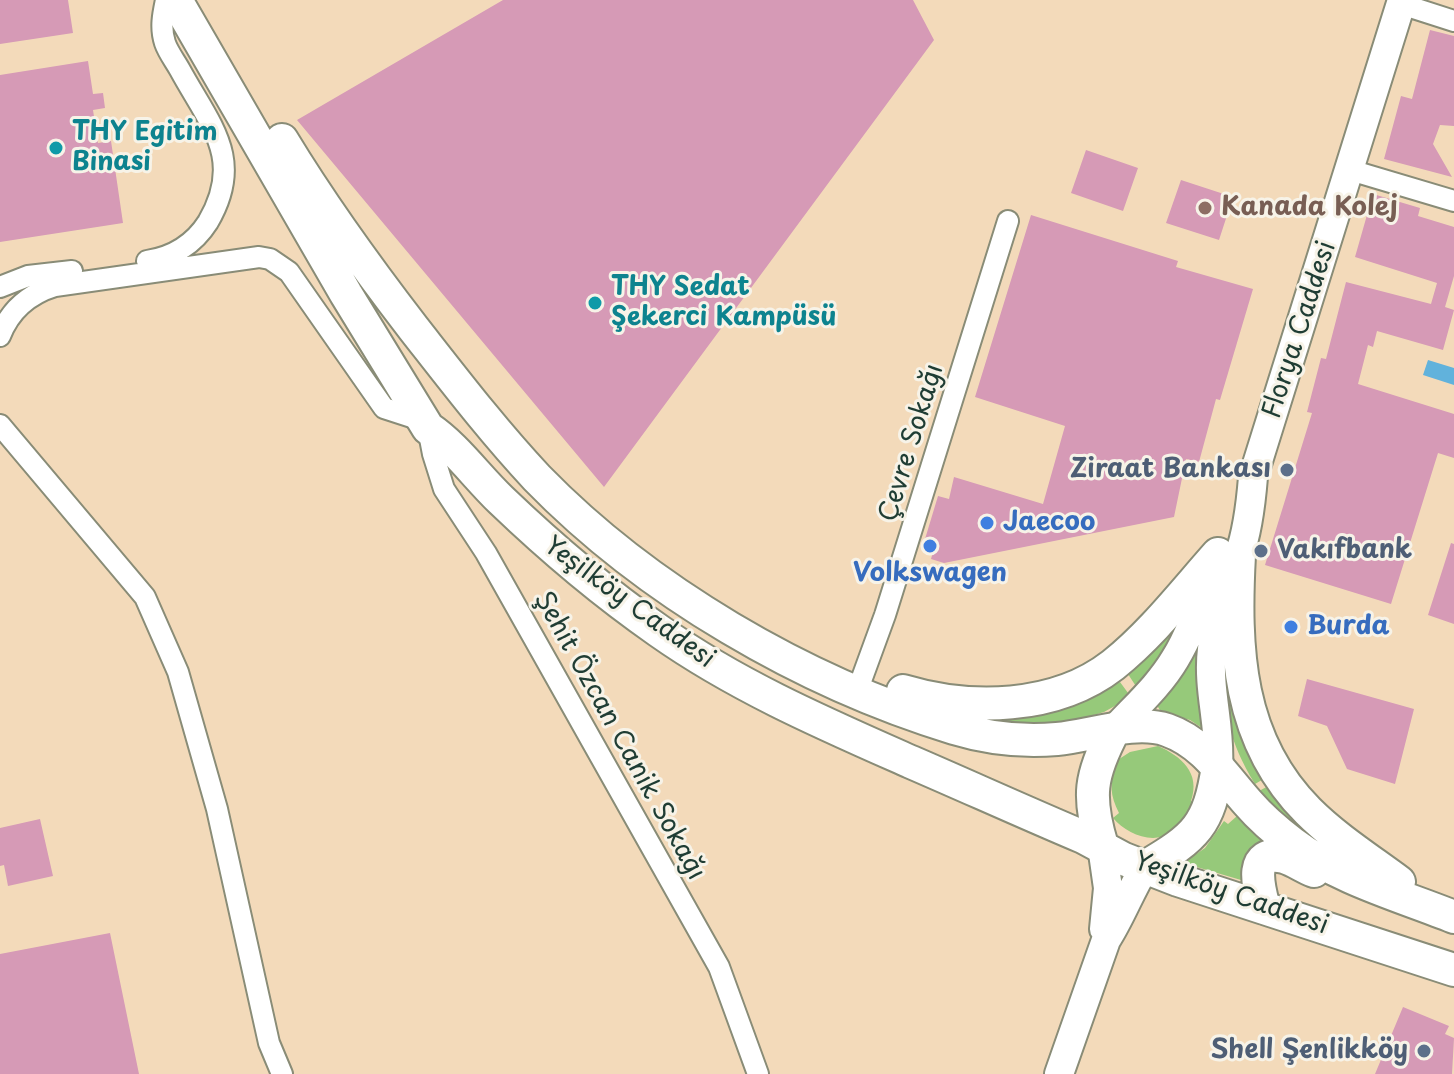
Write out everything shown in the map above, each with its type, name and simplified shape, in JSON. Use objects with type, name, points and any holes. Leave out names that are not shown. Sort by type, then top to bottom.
[{"type":"highway","name":"Yeşilköy Caddesi","points":[[176,0],[346,294],[426,424],[540,537],[649,624],[711,665],[765,695],[1145,867],[1454,970]]},
{"type":"highway","name":"Yeşilköy Caddesi","points":[[199,0],[291,156],[335,222],[438,359],[540,481],[594,530],[669,589],[795,664],[925,717],[985,736],[1022,740],[1055,739],[1138,725],[1165,729],[1202,750],[1273,828],[1321,862],[1449,915]]},
{"type":"highway","points":[[795,664],[862,678],[935,700],[968,704],[1005,702],[1061,692],[1089,680],[1113,664],[1229,554]]},
{"type":"highway","points":[[1229,554],[1246,702],[1264,749],[1290,791],[1329,831],[1449,915]]},
{"type":"highway","points":[[1102,846],[1091,807],[1091,792],[1093,777],[1114,730]]},
{"type":"highway","points":[[1145,867],[1173,851],[1199,828],[1210,806],[1218,766]]},
{"type":"highway","points":[[1264,908],[1257,878],[1259,867],[1272,856],[1285,858],[1316,872],[1353,877]]},
{"type":"main road","name":"Florya Caddesi","points":[[1218,766],[1210,675],[1229,554],[1401,2]]},
{"type":"main road","name":"Florya Caddesi","points":[[1114,730],[1160,681],[1175,659],[1229,554]]},
{"type":"main road","points":[[1102,846],[1108,888],[1104,924],[1106,940]]},
{"type":"main road","points":[[1059,1074],[1106,940],[1145,867]]},
{"type":"street","points":[[0,287],[28,276],[158,260],[185,247],[211,217],[224,182],[223,151],[164,42],[162,20],[166,0]]},
{"type":"street","points":[[1401,2],[1454,21]]},
{"type":"street","points":[[1350,170],[1454,201]]},
{"type":"street","name":"Çevre Sokağı","points":[[862,678],[885,615],[1008,221]]},
{"type":"street","points":[[1,331],[22,303],[55,286],[259,257],[270,259],[289,272],[384,408],[426,424]]},
{"type":"street","name":"Şehit Özcan Canik Sokağı","points":[[426,424],[444,489],[486,553],[719,967],[758,1074]]},
{"type":"street","points":[[1,425],[145,597],[178,672],[217,809],[269,1043],[282,1074]]},
{"type":"green space","points":[[1185,612],[1183,629],[1139,691],[1128,674],[1150,655]]},
{"type":"green space","points":[[1207,612],[1196,677],[1205,730],[1190,720],[1161,712],[1155,702]]},
{"type":"green space","points":[[1219,664],[1228,665],[1267,777],[1255,784],[1239,754],[1230,726]]},
{"type":"green space","points":[[1120,682],[1131,697],[1104,712],[1070,722],[1010,726],[970,716],[1011,716],[1048,711],[1084,700]]},
{"type":"green space","points":[[1158,746],[1187,767],[1193,782],[1191,801],[1197,804],[1175,831],[1155,838],[1132,833],[1113,818],[1119,813],[1112,795],[1112,783],[1117,765],[1113,763],[1130,752]]},
{"type":"green space","points":[[1272,784],[1332,850],[1288,821],[1259,791]]},
{"type":"green space","points":[[1237,816],[1268,846],[1243,869],[1241,880],[1183,863],[1205,848],[1224,821],[1228,824]]},
{"type":"water","points":[[1428,360],[1454,368],[1454,385],[1423,375]]},
{"type":"building","points":[[0,0],[68,0],[73,33],[0,44]]},
{"type":"building","name":"THY Sedat Şekerci Kampüsü","points":[[503,0],[913,0],[934,40],[604,487],[297,120]]},
{"type":"building","points":[[1430,30],[1454,36],[1454,126],[1440,125],[1433,144],[1452,177],[1384,159],[1401,96],[1412,99]]},
{"type":"building","name":"THY Egitim Binasi","points":[[88,61],[93,94],[103,93],[105,108],[93,110],[98,143],[111,141],[123,223],[0,242],[0,75]]},
{"type":"building","points":[[1086,150],[1138,168],[1123,211],[1071,193]]},
{"type":"building","points":[[1181,180],[1233,197],[1219,240],[1166,223]]},
{"type":"building","points":[[1373,194],[1420,208],[1418,216],[1454,227],[1454,276],[1445,307],[1454,310],[1443,350],[1377,331],[1373,347],[1368,345],[1358,384],[1454,414],[1454,458],[1438,453],[1391,604],[1265,565],[1312,413],[1307,412],[1321,358],[1326,359],[1346,282],[1431,304],[1437,283],[1355,257]]},
{"type":"building","points":[[1031,215],[1178,261],[1176,267],[1253,289],[1220,400],[1216,399],[1199,462],[1186,459],[1174,517],[944,563],[931,559],[933,552],[922,549],[938,496],[949,499],[954,477],[1043,504],[1065,426],[975,397]]},
{"type":"building","points":[[1451,543],[1454,544],[1454,624],[1428,615]]},
{"type":"building","points":[[1307,679],[1414,709],[1395,784],[1347,769],[1327,726],[1298,716]]},
{"type":"building","points":[[40,819],[53,876],[8,886],[4,865],[0,866],[0,828]]},
{"type":"building","points":[[110,933],[139,1074],[0,1074],[0,954]]},
{"type":"building","points":[[1403,1007],[1449,1026],[1445,1034],[1454,1038],[1452,1074],[1375,1074]]},
{"type":"place","name":"THY Egitim Binasi","points":[[56,148]]},
{"type":"place","name":"Kanada Kolej","points":[[1205,208]]},
{"type":"place","name":"THY Sedat Şekerci Kampüsü","points":[[595,303]]},
{"type":"place","name":"Ziraat Bankası","points":[[1287,470]]},
{"type":"place","name":"Jaecoo","points":[[987,523]]},
{"type":"place","name":"Volkswagen","points":[[930,546]]},
{"type":"place","name":"Vakıfbank","points":[[1261,551]]},
{"type":"place","name":"Burda","points":[[1291,627]]},
{"type":"place","name":"Shell Şenlikköy","points":[[1424,1051]]}]
